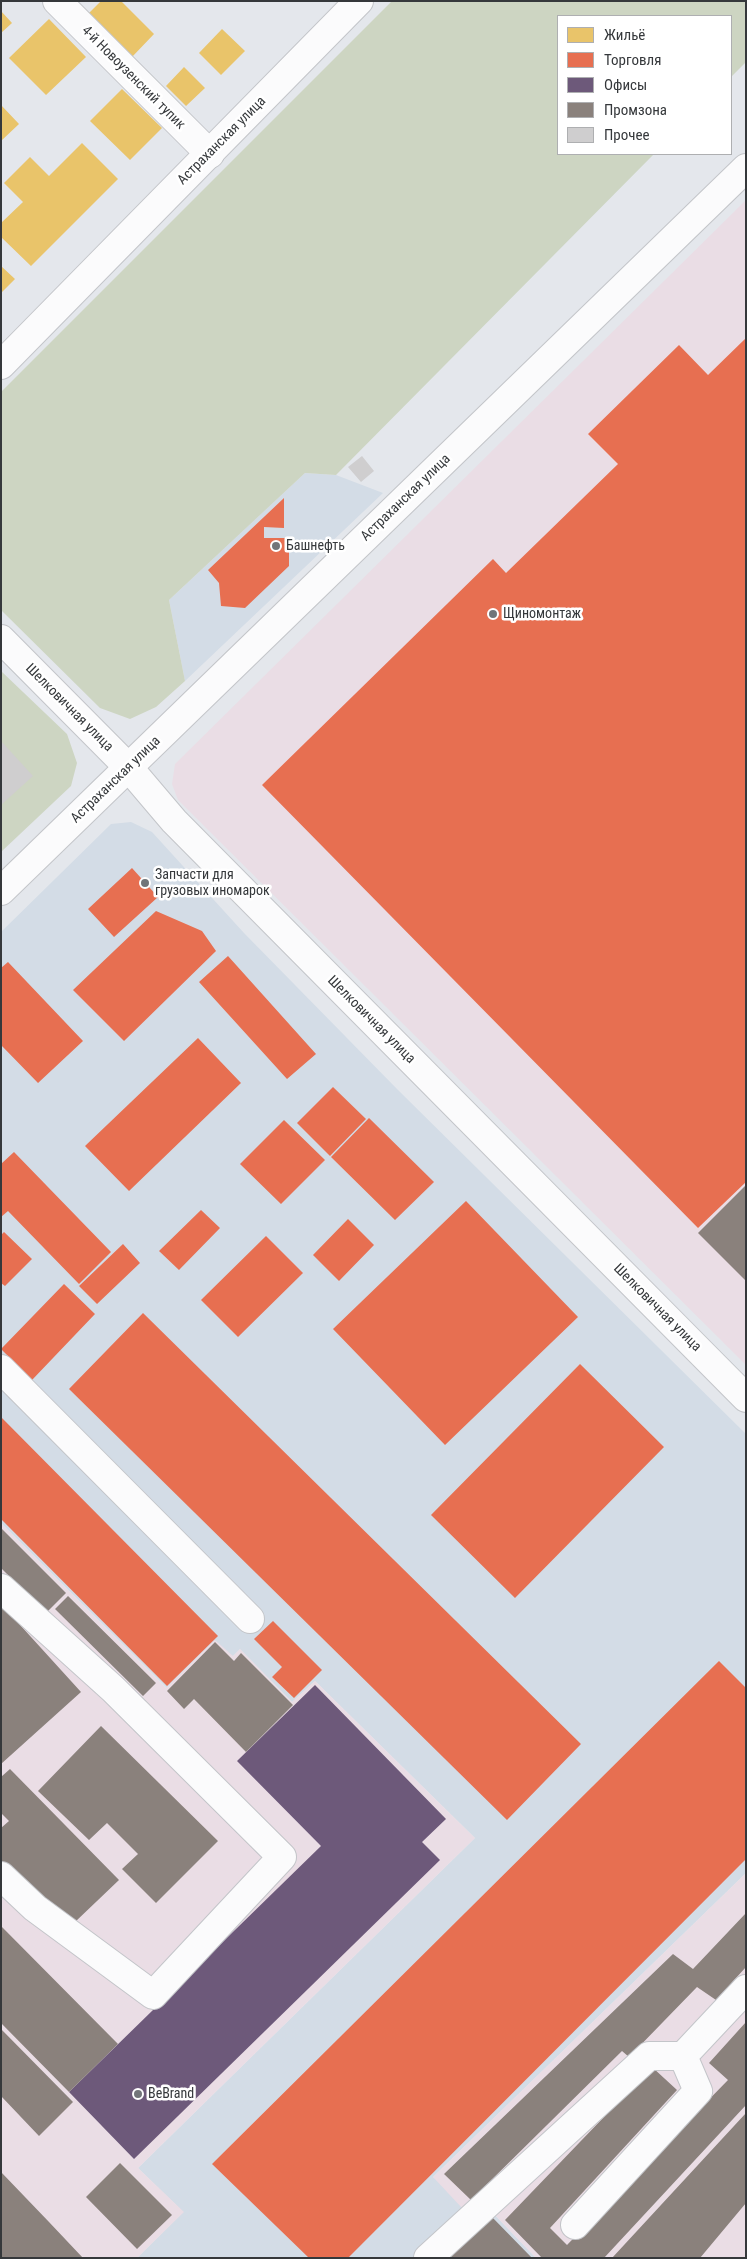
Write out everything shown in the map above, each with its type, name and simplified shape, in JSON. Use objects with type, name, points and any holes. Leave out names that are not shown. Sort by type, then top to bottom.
[{"type":"main road","name":"4-й Новоузенский тупик","points":[[57,1],[210,154]]},
{"type":"main road","name":"Астраханская улица","points":[[1,366],[360,1]]},
{"type":"main road","name":"Астраханская улица","points":[[1,891],[746,168]]},
{"type":"main road","name":"Шелковичная улица","points":[[1,639],[129,768],[174,821],[746,1398]]},
{"type":"main road","points":[[1,1369],[250,1619]]},
{"type":"main road","points":[[1,1588],[113,1689],[282,1856],[153,1995],[35,1908],[1,1876]]},
{"type":"main road","points":[[428,2258],[649,2056],[683,2056],[746,1989]]},
{"type":"main road","points":[[575,2226],[698,2091],[683,2056]]},
{"type":"shaded area","points":[[746,200],[746,1365],[178,800],[172,784],[175,764]]},
{"type":"shaded area","name":"Башнефть","points":[[305,473],[336,475],[383,493],[185,681],[169,600]]},
{"type":"shaded area","points":[[131,822],[152,832],[244,933],[397,1089],[746,1434],[746,1873],[433,2177],[491,2211],[536,2258],[137,2258],[183,2212],[138,2168],[475,1838],[315,1681],[292,1702],[240,1649],[233,1656],[167,1688],[1,1523],[1,932],[111,824]]},
{"type":"shaded area","points":[[1,1523],[166,1688],[215,1640],[233,1656],[240,1649],[292,1702],[315,1681],[475,1838],[138,2168],[184,2212],[137,2258],[1,2258]]},
{"type":"shaded area","points":[[746,1873],[746,2258],[536,2258],[491,2211],[476,2223],[433,2177]]},
{"type":"green space","points":[[392,1],[746,1],[746,62],[732,76],[732,15],[557,15],[557,155],[653,155],[336,475],[305,473],[169,600],[185,681],[156,707],[130,719],[100,708],[1,610],[1,392]]},
{"type":"green space","points":[[1,671],[67,734],[77,763],[71,786],[1,852]]},
{"type":"building: Жильё","points":[[101,1],[121,1],[154,34],[132,57],[88,14]]},
{"type":"building: Жильё","points":[[1,11],[12,23],[1,33]]},
{"type":"building: Жильё","points":[[49,19],[86,57],[46,95],[9,58]]},
{"type":"building: Жильё","points":[[222,29],[245,51],[221,75],[199,53]]},
{"type":"building: Жильё","points":[[184,67],[205,88],[186,106],[166,86]]},
{"type":"building: Жильё","points":[[122,89],[162,128],[130,160],[90,121]]},
{"type":"building: Жильё","points":[[1,105],[19,124],[1,141]]},
{"type":"building: Жильё","points":[[82,143],[118,179],[31,266],[1,237],[1,223],[23,202],[4,183],[30,157],[49,176]]},
{"type":"building: Жильё","points":[[1,266],[15,279],[1,293]]},
{"type":"building: Торговля","points":[[746,338],[746,1182],[698,1228],[262,785],[493,559],[506,573],[618,464],[588,434],[679,345],[708,375]]},
{"type":"building: Торговля","points":[[284,498],[284,528],[264,527],[264,538],[289,538],[289,566],[245,608],[221,606],[219,583],[208,570]]},
{"type":"building: Торговля","points":[[132,868],[158,897],[114,937],[88,909]]},
{"type":"building: Торговля","points":[[156,911],[202,931],[216,951],[124,1041],[73,990]]},
{"type":"building: Торговля","points":[[228,956],[316,1054],[287,1079],[199,982]]},
{"type":"building: Торговля","points":[[8,962],[83,1041],[38,1083],[1,1045],[1,968]]},
{"type":"building: Торговля","points":[[198,1038],[241,1083],[129,1191],[85,1146]]},
{"type":"building: Торговля","points":[[333,1087],[366,1119],[330,1156],[297,1123]]},
{"type":"building: Торговля","points":[[369,1118],[434,1182],[395,1220],[331,1157]]},
{"type":"building: Торговля","points":[[284,1120],[325,1160],[281,1204],[240,1164]]},
{"type":"building: Торговля","points":[[14,1152],[111,1252],[79,1284],[8,1211],[1,1217],[1,1164]]},
{"type":"building: Торговля","points":[[466,1201],[578,1317],[445,1445],[333,1329]]},
{"type":"building: Торговля","points":[[201,1210],[220,1228],[179,1270],[159,1251]]},
{"type":"building: Торговля","points":[[348,1219],[374,1245],[339,1281],[313,1255]]},
{"type":"building: Торговля","points":[[4,1232],[32,1259],[5,1286],[1,1283],[1,1235]]},
{"type":"building: Торговля","points":[[266,1236],[303,1273],[238,1337],[201,1300]]},
{"type":"building: Торговля","points":[[123,1244],[140,1263],[97,1304],[79,1286]]},
{"type":"building: Торговля","points":[[64,1284],[95,1314],[32,1380],[1,1349]]},
{"type":"building: Торговля","points":[[143,1313],[581,1744],[507,1820],[69,1389]]},
{"type":"building: Торговля","points":[[580,1364],[664,1447],[515,1598],[431,1515]]},
{"type":"building: Торговля","points":[[1,1417],[218,1636],[167,1686],[1,1519]]},
{"type":"building: Торговля","points":[[273,1621],[322,1670],[294,1698],[272,1677],[282,1667],[254,1639]]},
{"type":"building: Торговля","points":[[719,1661],[746,1688],[746,1859],[348,2258],[309,2258],[212,2164]]},
{"type":"building: Офисы","points":[[315,1685],[446,1819],[422,1842],[440,1860],[134,2159],[69,2092],[321,1846],[237,1761]]},
{"type":"building: Промзона","points":[[746,1185],[746,1281],[698,1233]]},
{"type":"building: Промзона","points":[[1,1528],[66,1593],[46,1613],[1,1568]]},
{"type":"building: Промзона","points":[[68,1596],[156,1683],[143,1696],[55,1609]]},
{"type":"building: Промзона","points":[[1,1604],[81,1692],[1,1764]]},
{"type":"building: Промзона","points":[[215,1642],[234,1661],[241,1653],[293,1705],[246,1752],[194,1699],[184,1709],[167,1691]]},
{"type":"building: Промзона","points":[[101,1726],[218,1841],[156,1903],[122,1869],[138,1854],[107,1823],[89,1840],[38,1791]]},
{"type":"building: Промзона","points":[[10,1769],[119,1880],[75,1922],[39,1899],[1,1860],[1,1828],[9,1821],[1,1813],[1,1777]]},
{"type":"building: Промзона","points":[[746,1913],[746,1967],[716,2000],[697,1987],[629,2057],[622,2051],[471,2200],[444,2174],[673,1954],[693,1969]]},
{"type":"building: Промзона","points":[[1,1926],[118,2044],[69,2092],[1,2023]]},
{"type":"building: Промзона","points":[[746,2022],[746,2105],[604,2258],[542,2258],[505,2220],[652,2067],[677,2090],[550,2228],[567,2245],[728,2080],[709,2063]]},
{"type":"building: Промзона","points":[[1,2029],[73,2102],[39,2136],[1,2096]]},
{"type":"building: Промзона","points":[[746,2113],[746,2203],[700,2258],[612,2258]]},
{"type":"building: Промзона","points":[[120,2163],[172,2215],[137,2249],[86,2197]]},
{"type":"building: Промзона","points":[[1,2172],[49,2222],[83,2258],[1,2258]]},
{"type":"building: Промзона","points":[[491,2216],[532,2258],[440,2258]]},
{"type":"building: Прочее","points":[[362,456],[374,471],[361,482],[348,467]]},
{"type":"building: Прочее","points":[[1,741],[33,776],[1,805]]},
{"type":"place","name":"Башнефть","points":[[276,546]]},
{"type":"place","name":"Щиномонтаж","points":[[493,614]]},
{"type":"place","name":"Запчасти для грузовых иномарок","points":[[145,883]]},
{"type":"place","name":"BeBrand","points":[[138,2094]]}]
